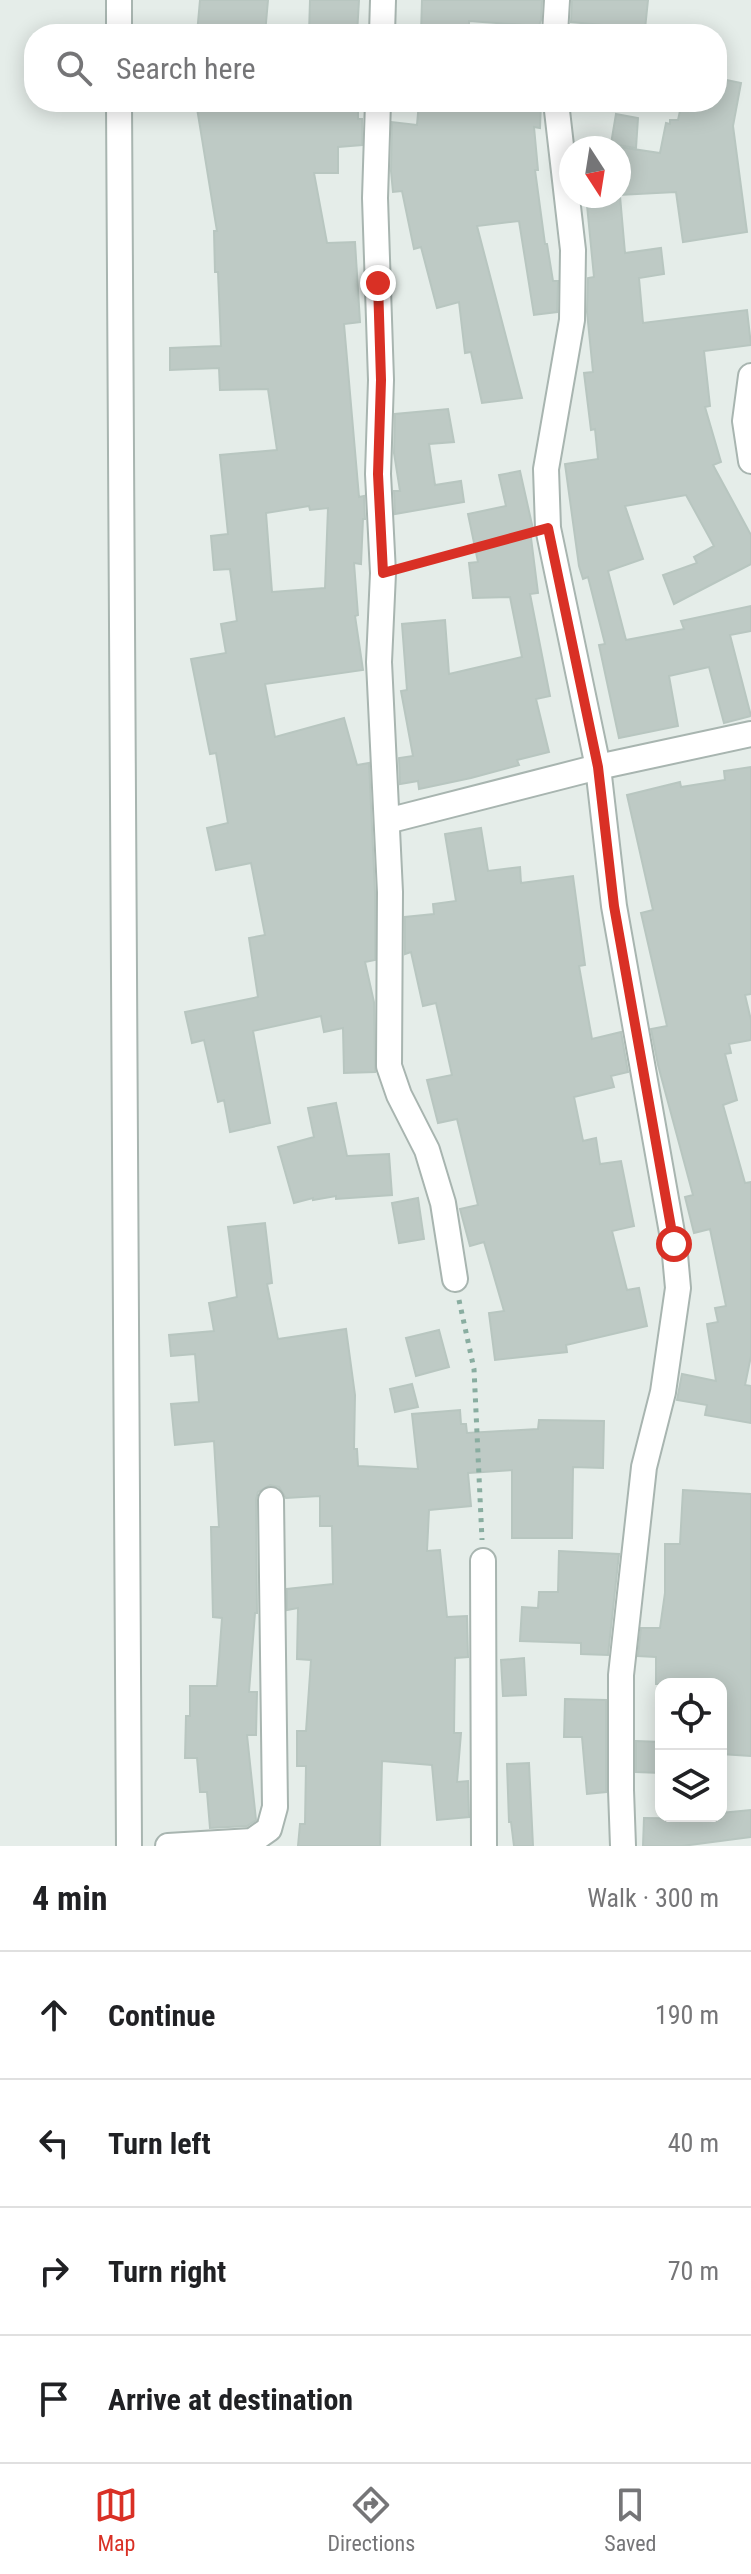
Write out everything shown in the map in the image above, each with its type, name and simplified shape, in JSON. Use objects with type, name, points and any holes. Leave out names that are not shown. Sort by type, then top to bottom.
[{"type":"street","points":[[119,0],[119,24]]},
{"type":"street","points":[[382,24],[383,0]]},
{"type":"street","points":[[556,24],[557,0]]},
{"type":"street","points":[[119,112],[129,1846]]},
{"type":"street","points":[[378,112],[375,198],[381,380],[378,474],[383,573],[379,662],[390,906],[389,1066],[399,1095],[427,1150],[443,1203],[455,1279]]},
{"type":"street","points":[[557,112],[573,250],[572,320],[546,469],[548,528],[598,767],[614,906],[674,1244],[678,1288],[663,1392],[644,1467],[621,1675],[623,1846]]},
{"type":"street","points":[[751,376],[745,421],[751,461]]},
{"type":"street","points":[[387,821],[598,767],[751,734]]},
{"type":"street","points":[[168,1846],[252,1841],[269,1829],[275,1807],[271,1500]]},
{"type":"street","points":[[483,1561],[484,1846]]},
{"type":"path","points":[[383,573],[548,528]]},
{"type":"path","points":[[455,1279],[474,1369],[483,1561]]},
{"type":"building","points":[[200,0],[268,0],[266,24],[198,24]]},
{"type":"building","points":[[310,0],[359,0],[358,24],[309,24]]},
{"type":"building","points":[[422,0],[542,0],[540,24],[469,21],[469,24],[421,24]]},
{"type":"building","points":[[572,0],[648,0],[646,24],[571,22]]},
{"type":"building","points":[[727,80],[741,83],[733,126],[747,232],[683,242],[676,192],[631,194],[631,149],[660,153],[666,123],[670,124],[670,120],[678,120],[680,112],[727,112]]},
{"type":"building","points":[[198,112],[358,112],[358,119],[362,119],[362,145],[338,147],[338,173],[314,173],[327,243],[355,242],[360,322],[344,324],[359,497],[364,496],[361,564],[354,563],[358,615],[355,616],[363,670],[265,684],[275,737],[344,718],[357,765],[369,763],[375,960],[365,962],[374,1002],[375,1072],[344,1073],[343,1028],[324,1032],[321,1016],[253,1031],[270,1123],[230,1132],[224,1100],[218,1102],[204,1040],[192,1043],[185,1012],[258,997],[249,938],[265,935],[251,863],[216,870],[207,828],[228,823],[216,753],[210,754],[191,659],[226,653],[221,624],[237,621],[230,569],[214,570],[211,536],[228,534],[220,455],[277,450],[268,389],[220,390],[219,368],[170,370],[170,348],[221,346],[214,231],[217,231]],"holes":[[[309,506],[310,510],[328,508],[325,588],[272,592],[266,513]]]},
{"type":"building","points":[[418,112],[541,112],[540,128],[534,127],[538,170],[535,170],[545,244],[553,281],[558,281],[557,312],[534,315],[519,221],[477,226],[522,398],[482,403],[471,352],[465,353],[459,302],[437,308],[421,247],[414,249],[402,191],[393,192],[392,122],[417,125]]},
{"type":"building","points":[[616,114],[638,118],[636,148],[631,147],[631,136],[612,136]]},
{"type":"building","points":[[587,208],[621,208],[625,253],[661,248],[664,274],[639,278],[643,323],[747,310],[751,345],[704,351],[710,406],[705,407],[721,462],[713,465],[751,535],[751,564],[674,604],[663,575],[697,563],[694,557],[714,546],[686,495],[625,506],[643,559],[608,571],[626,640],[684,629],[681,621],[751,606],[751,631],[730,635],[751,716],[724,723],[709,667],[669,676],[678,726],[619,738],[599,645],[605,644],[588,577],[583,579],[579,566],[565,464],[598,459],[584,373],[593,372],[587,312],[588,278],[594,277]]},
{"type":"building","points":[[448,409],[454,442],[429,444],[435,485],[461,481],[464,502],[395,514],[394,491],[400,491],[394,453],[395,414]]},
{"type":"building","points":[[520,471],[533,529],[530,530],[538,593],[530,594],[550,696],[536,699],[549,752],[517,760],[519,765],[471,778],[419,789],[418,781],[400,784],[399,758],[413,756],[401,691],[407,690],[402,624],[445,620],[449,674],[522,657],[510,597],[473,598],[469,563],[478,562],[468,514],[506,506],[499,475]]},
{"type":"building","points":[[751,767],[751,994],[745,995],[751,1020],[751,1040],[729,1044],[731,1053],[725,1054],[737,1100],[723,1105],[745,1183],[751,1182],[751,1356],[745,1385],[751,1386],[751,1423],[705,1415],[707,1405],[677,1400],[682,1374],[716,1381],[707,1324],[718,1322],[715,1308],[726,1306],[710,1229],[694,1233],[685,1197],[693,1195],[651,1029],[667,1026],[641,913],[653,910],[627,795],[680,782],[681,787],[725,780],[724,771]]},
{"type":"building","points":[[481,828],[488,871],[520,867],[521,883],[573,876],[585,965],[579,966],[592,1039],[621,1032],[628,1072],[611,1076],[614,1087],[574,1097],[583,1141],[596,1138],[600,1164],[621,1161],[634,1226],[612,1231],[627,1290],[639,1288],[647,1326],[566,1345],[567,1352],[495,1360],[489,1313],[504,1311],[484,1242],[470,1246],[460,1209],[478,1205],[457,1119],[438,1123],[427,1080],[452,1075],[436,1003],[423,1006],[411,952],[405,954],[405,917],[434,914],[433,904],[456,901],[445,834]]},
{"type":"building","points":[[336,1103],[347,1156],[389,1154],[392,1195],[336,1199],[336,1196],[294,1203],[278,1147],[314,1137],[308,1108]]},
{"type":"building","points":[[418,1198],[424,1239],[399,1243],[392,1203]]},
{"type":"building","points":[[265,1223],[272,1283],[267,1284],[278,1339],[346,1329],[355,1395],[354,1449],[357,1449],[358,1466],[418,1469],[412,1414],[460,1410],[461,1424],[466,1424],[467,1433],[538,1429],[539,1420],[604,1421],[603,1468],[573,1467],[572,1538],[512,1538],[512,1470],[468,1473],[471,1506],[429,1510],[427,1551],[440,1550],[447,1617],[467,1616],[468,1657],[455,1658],[454,1733],[461,1733],[457,1782],[468,1781],[469,1817],[437,1820],[432,1765],[382,1761],[380,1846],[298,1846],[300,1824],[305,1824],[306,1766],[297,1766],[297,1731],[306,1731],[311,1660],[297,1659],[298,1608],[287,1610],[287,1589],[333,1584],[332,1526],[320,1526],[320,1496],[286,1498],[279,1487],[270,1485],[258,1492],[256,1499],[257,1613],[249,1692],[257,1692],[256,1735],[247,1735],[256,1820],[247,1826],[210,1828],[207,1792],[200,1792],[197,1758],[185,1758],[190,1686],[217,1686],[222,1618],[213,1617],[211,1527],[219,1527],[214,1441],[175,1445],[171,1404],[199,1402],[195,1354],[171,1356],[169,1335],[214,1331],[209,1303],[237,1297],[228,1227]]},
{"type":"building","points":[[439,1330],[449,1367],[416,1376],[406,1338]]},
{"type":"building","points":[[412,1384],[418,1407],[395,1412],[390,1389]]},
{"type":"building","points":[[683,1490],[751,1494],[751,1756],[727,1754],[727,1678],[656,1678],[656,1657],[638,1656],[641,1628],[660,1628],[665,1593],[665,1544],[680,1544]]},
{"type":"building","points":[[559,1551],[619,1554],[608,1655],[581,1654],[581,1643],[520,1641],[522,1607],[538,1608],[539,1592],[558,1592]]},
{"type":"building","points":[[524,1658],[526,1695],[503,1696],[501,1660]]},
{"type":"building","points":[[565,1699],[606,1700],[606,1792],[587,1794],[582,1737],[564,1737]]},
{"type":"building","points":[[636,1741],[655,1742],[655,1773],[636,1772]]},
{"type":"building","points":[[529,1763],[533,1846],[514,1846],[509,1822],[507,1764]]},
{"type":"building","points":[[751,1810],[751,1837],[682,1846],[643,1846],[644,1818],[655,1818],[655,1822],[727,1822],[727,1812]]},
{"type":"route","points":[[378,283],[381,380],[378,474],[383,573],[548,528],[598,767],[614,906],[674,1244]]}]
